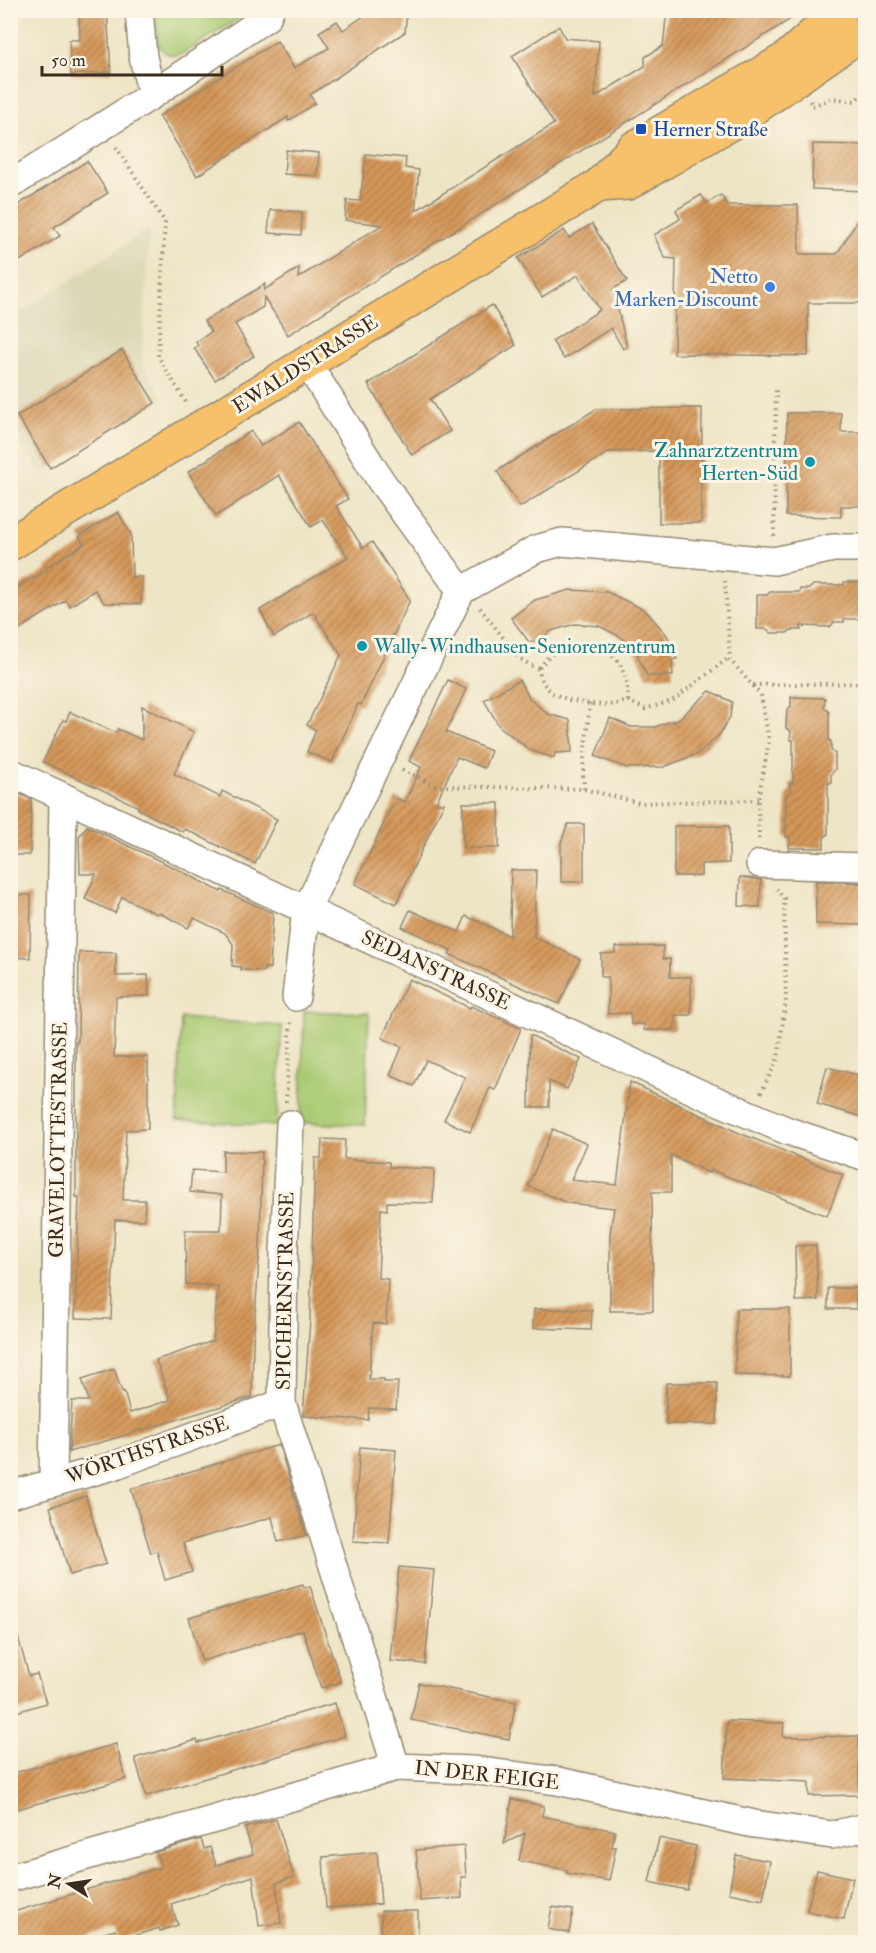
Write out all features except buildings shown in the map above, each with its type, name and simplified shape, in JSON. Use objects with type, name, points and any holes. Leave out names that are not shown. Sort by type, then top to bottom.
[{"type":"main road","name":"EWALDSTRASSE","points":[[10,544],[599,185],[628,183],[743,116],[855,27]]},
{"type":"street","points":[[139,10],[143,57],[152,95]]},
{"type":"street","points":[[10,185],[152,95],[267,17],[270,10]]},
{"type":"street","points":[[308,364],[381,482],[461,591]]},
{"type":"street","points":[[296,997],[306,910],[461,591],[536,549],[562,543],[774,561],[833,548],[866,548]]},
{"type":"street","name":"SEDANSTRASSE","points":[[10,772],[751,1116],[866,1157]]},
{"type":"street","name":"GRAVELOTTESTRASSE","points":[[53,1482],[63,797]]},
{"type":"street","points":[[760,864],[866,867]]},
{"type":"street","name":"SPICHERNSTRASSE","points":[[290,1124],[284,1251],[282,1403],[396,1767]]},
{"type":"street","name":"WÖRTHSTRASSE","points":[[10,1495],[113,1466],[282,1403]]},
{"type":"street","name":"IN DER FEIGE","points":[[10,1878],[396,1767],[472,1770],[558,1781],[754,1824],[832,1835],[866,1827]]},
{"type":"path","points":[[812,106],[832,98],[855,101],[866,90]]},
{"type":"path","points":[[102,126],[165,222],[158,356],[188,406],[211,423]]},
{"type":"path","points":[[774,561],[776,386]]},
{"type":"path","points":[[724,557],[730,660],[762,695],[769,741],[758,800],[760,864],[784,898],[786,999],[778,1058],[751,1116]]},
{"type":"path","points":[[461,591],[477,604],[520,659],[538,669],[543,683],[552,693],[569,700],[609,705],[628,701],[645,709],[672,701],[730,657]]},
{"type":"path","points":[[538,669],[550,655],[573,645],[591,645],[602,648],[618,662],[623,671],[627,681],[628,701]]},
{"type":"path","points":[[753,685],[866,683]]},
{"type":"path","points":[[584,789],[583,768],[590,704]]},
{"type":"path","points":[[379,760],[436,786],[584,789],[640,803],[758,800]]},
{"type":"path","points":[[290,1124],[285,1121],[292,1000],[296,997]]},
{"type":"shaded area","points":[[149,229],[142,362],[163,398],[41,473],[11,426],[11,318]]},
{"type":"green space","points":[[156,10],[251,11],[182,54],[172,55],[165,53],[158,42]]},
{"type":"green space","points":[[304,1011],[369,1013],[365,1125],[301,1123]]},
{"type":"green space","points":[[181,1018],[282,1026],[277,1126],[177,1120]]},
{"type":"place","name":"Herner Straße","points":[[641,129]]},
{"type":"place","name":"Netto Marken-Discount","points":[[770,287]]},
{"type":"place","name":"Zahnarztzentrum Herten-Süd","points":[[810,462]]},
{"type":"place","name":"Wally-Windhausen-Seniorenzentrum","points":[[362,646]]}]
